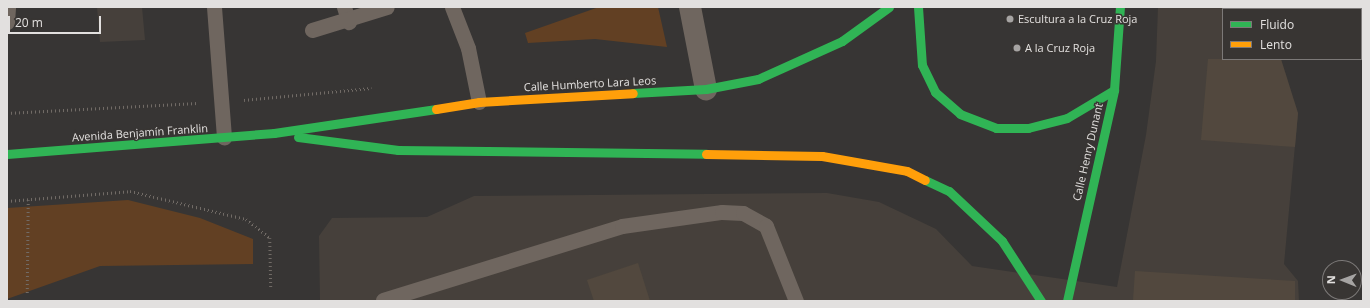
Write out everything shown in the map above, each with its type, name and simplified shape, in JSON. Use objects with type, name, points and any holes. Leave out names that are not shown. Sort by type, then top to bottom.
[{"type":"main road","name":"Calle Humberto Lara Leos","points":[[274,133],[479,102],[706,89],[758,79],[800,63],[842,41],[889,7]]},
{"type":"main road","points":[[918,7],[922,65],[935,92],[960,114],[996,128],[1028,128],[1067,118],[1114,90]]},
{"type":"main road","name":"Calle Henry Dunant","points":[[1067,301],[1114,90],[1120,7]]},
{"type":"main road","name":"Avenida Benjamín Franklin","points":[[7,154],[274,133]]},
{"type":"main road","points":[[274,133],[398,150],[822,156],[907,170],[949,191],[975,213],[1002,241],[1041,301]]},
{"type":"street","points":[[690,7],[706,89]]},
{"type":"lane","points":[[7,22],[8,7]]},
{"type":"lane","points":[[214,7],[224,138]]},
{"type":"lane","points":[[344,7],[349,22]]},
{"type":"lane","points":[[312,30],[349,22],[387,7]]},
{"type":"lane","points":[[452,7],[468,48],[479,102]]},
{"type":"lane","points":[[383,300],[622,226],[722,212],[743,213],[766,226],[796,301]]},
{"type":"path","points":[[7,201],[130,192],[246,219],[270,238],[271,289]]},
{"type":"path","points":[[26,293],[28,200]]},
{"type":"shaded area","points":[[97,7],[142,7],[145,40],[100,42]]},
{"type":"shaded area","points":[[599,7],[658,7],[667,47],[595,39],[528,43],[525,33]]},
{"type":"shaded area","points":[[1158,7],[1264,7],[1222,8],[1222,60],[1224,60],[1298,113],[1284,264],[1298,281],[1299,301],[320,301],[319,236],[332,218],[427,217],[474,196],[827,193],[879,202],[936,229],[972,266],[1117,287],[1146,135],[1156,61]]},
{"type":"shaded area","points":[[128,200],[200,218],[253,239],[253,264],[100,266],[7,299],[7,208]]},
{"type":"building","points":[[1208,59],[1281,60],[1298,113],[1295,147],[1201,140]]},
{"type":"building","points":[[638,263],[650,301],[594,301],[587,280]]},
{"type":"building","points":[[1135,271],[1295,281],[1295,301],[1133,301]]},
{"type":"traffic: fast","points":[[633,93],[706,89],[758,79],[842,41],[889,7]]},
{"type":"traffic: fast","points":[[918,7],[922,65],[935,92],[960,114],[996,128],[1028,128],[1067,118],[1114,90]]},
{"type":"traffic: fast","points":[[1067,301],[1114,90],[1120,7]]},
{"type":"traffic: fast","points":[[7,154],[274,133],[436,109]]},
{"type":"traffic: fast","points":[[298,137],[398,150],[706,154]]},
{"type":"traffic: fast","points":[[925,180],[949,191],[1002,241],[1041,301]]},
{"type":"traffic: slow","points":[[436,109],[479,102],[633,93]]},
{"type":"traffic: slow","points":[[706,154],[822,156],[907,171],[925,180]]},
{"type":"place","name":"Escultura a la Cruz Roja","points":[[1010,19]]},
{"type":"place","name":"A la Cruz Roja","points":[[1017,48]]}]
